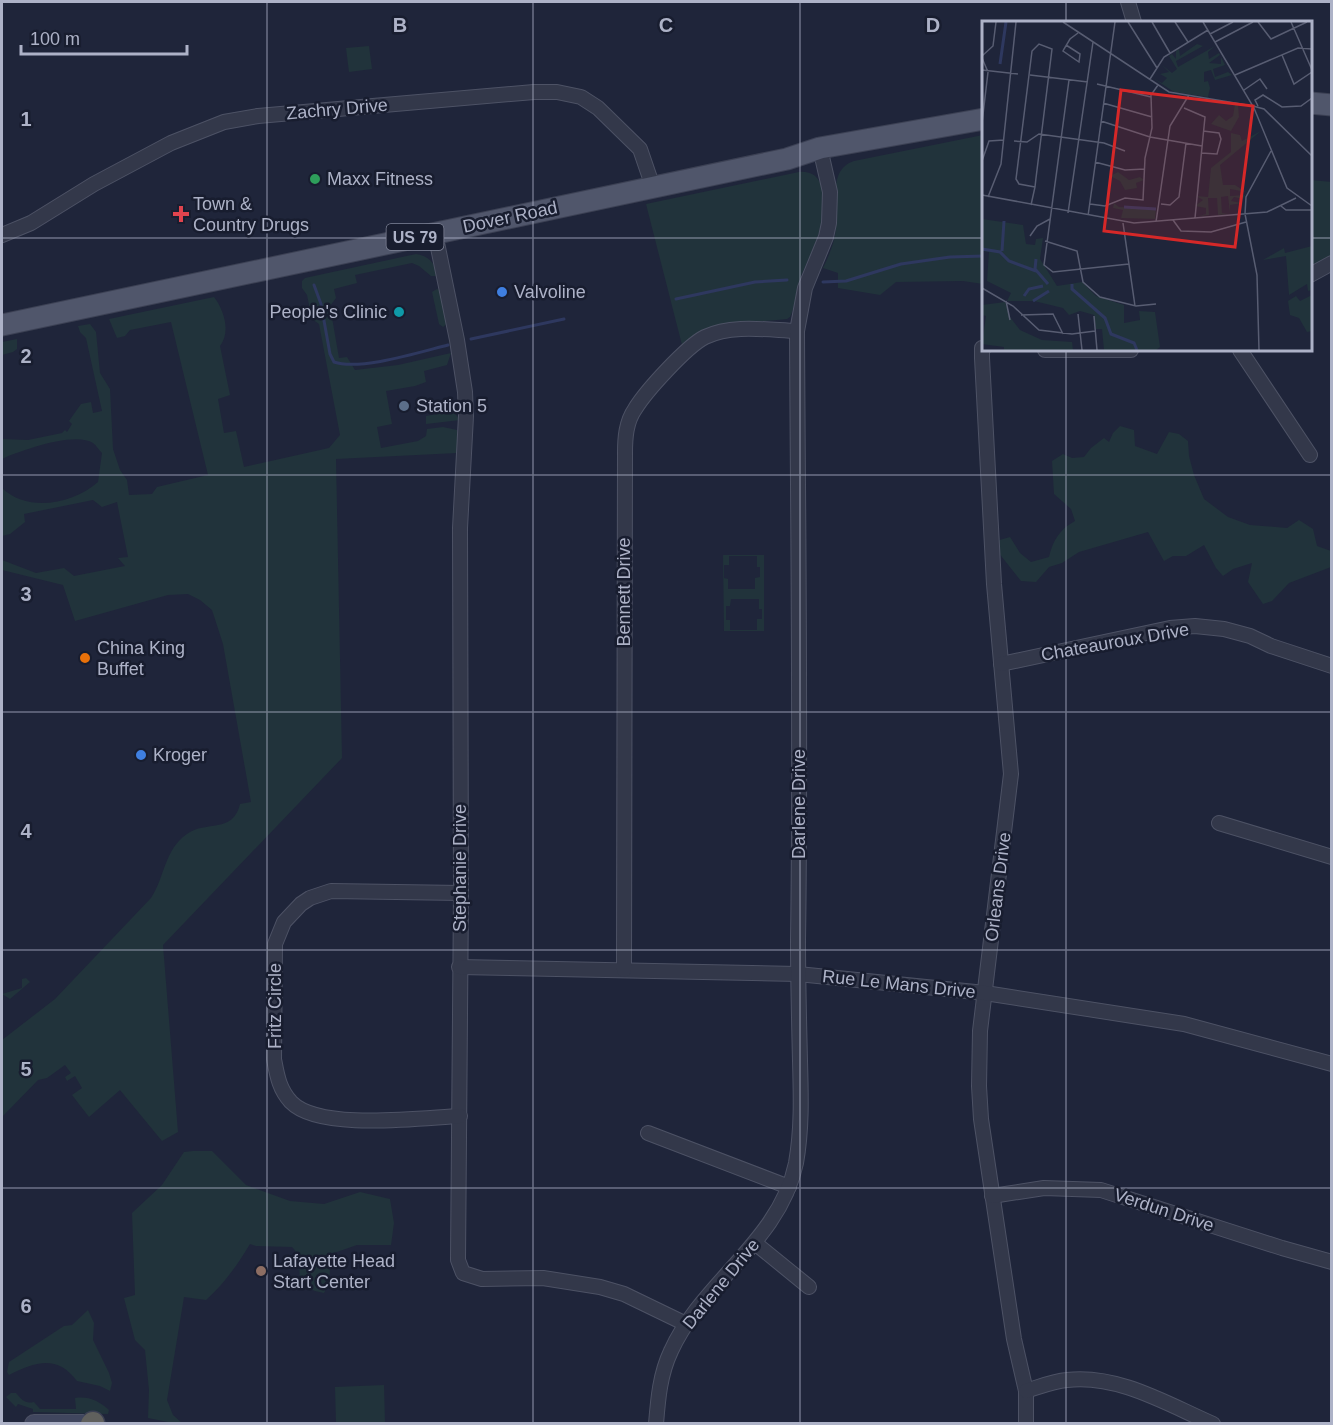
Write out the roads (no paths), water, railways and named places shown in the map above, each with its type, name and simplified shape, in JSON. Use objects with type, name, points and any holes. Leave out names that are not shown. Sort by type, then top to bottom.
[{"type":"main road","points":[[1312,103],[1332,105]]},
{"type":"main road","name":"Dover Road","points":[[2,325],[787,159],[820,148],[982,119]]},
{"type":"main road","points":[[34,1424],[93,1423]]},
{"type":"street","points":[[1128,2],[1134,21]]},
{"type":"street","name":"Zachry Drive","points":[[2,236],[31,223],[94,184],[171,143],[224,122],[258,116],[534,92],[557,92],[581,97],[598,108],[640,149],[653,187]]},
{"type":"street","name":"Darlene Drive","points":[[656,1424],[660,1384],[671,1352],[686,1324],[755,1243],[777,1211],[789,1187],[796,1164],[801,1121],[798,974],[800,748],[796,331],[805,288],[826,237],[829,223],[830,192],[820,148]]},
{"type":"street","name":"Stephanie Drive","points":[[435,233],[456,331],[465,392],[466,434],[460,528],[461,893],[458,1260],[463,1273],[482,1279],[543,1278],[600,1287],[624,1294],[686,1324]]},
{"type":"street","points":[[1312,274],[1332,263]]},
{"type":"street","name":"Bennett Drive","points":[[624,970],[625,446],[627,429],[635,408],[683,354],[705,337],[733,330],[796,331]]},
{"type":"street","name":"Orleans Drive","points":[[983,351],[994,584],[1011,781],[980,1031],[979,1086],[992,1196],[1014,1339],[1026,1391],[1026,1424]]},
{"type":"street","points":[[1241,351],[1310,456]]},
{"type":"street","name":"Chateauroux Drive","points":[[1001,664],[1170,628],[1195,626],[1224,629],[1250,636],[1271,646],[1332,666]]},
{"type":"street","points":[[1219,823],[1332,857]]},
{"type":"street","name":"Fritz Circle","points":[[460,1116],[346,1121],[306,1113],[292,1103],[282,1091],[277,1078],[274,1052],[275,944],[284,922],[300,904],[331,891],[461,893]]},
{"type":"street","name":"Rue Le Mans Drive","points":[[459,967],[798,974],[985,993],[1184,1024],[1332,1064]]},
{"type":"street","points":[[648,1133],[789,1187]]},
{"type":"street","name":"Verdun Drive","points":[[992,1196],[1044,1188],[1101,1190],[1332,1262]]},
{"type":"street","points":[[755,1243],[809,1287]]},
{"type":"street","points":[[1026,1391],[1065,1380],[1100,1381],[1133,1388],[1212,1424]]},
{"type":"waterway","points":[[823,282],[846,281],[901,264],[950,257],[982,256]]},
{"type":"waterway","points":[[676,299],[755,282],[787,280]]},
{"type":"waterway","points":[[314,285],[321,304],[330,354],[334,362],[345,364],[374,362],[448,345]]},
{"type":"waterway","points":[[471,339],[564,319]]},
{"type":"place","name":"Maxx Fitness","points":[[315,179]]},
{"type":"place","name":"Town & Country Drugs","points":[[181,214]]},
{"type":"place","name":"Valvoline","points":[[502,292]]},
{"type":"place","name":"People's Clinic","points":[[399,312]]},
{"type":"place","name":"Station 5","points":[[404,406]]},
{"type":"place","name":"China King Buffet","points":[[85,658]]},
{"type":"place","name":"Kroger","points":[[141,755]]},
{"type":"place","name":"Lafayette Head Start Center","points":[[261,1271]]}]
